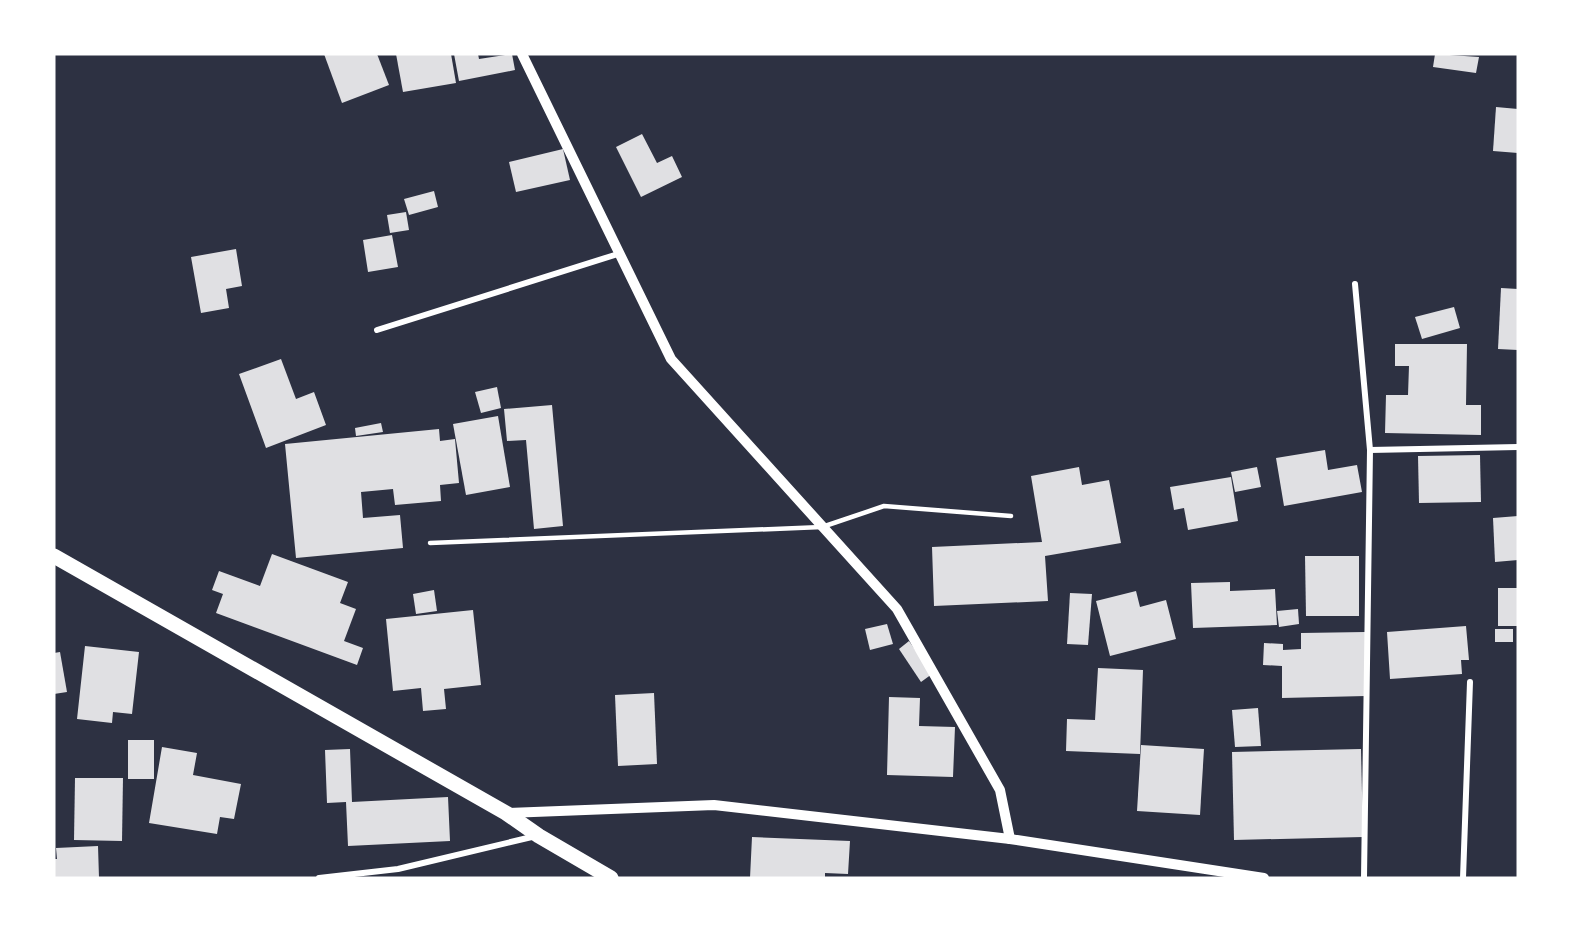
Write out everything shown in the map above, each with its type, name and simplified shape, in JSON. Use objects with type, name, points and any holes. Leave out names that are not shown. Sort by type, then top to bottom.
[{"type":"main road","points":[[54,556],[506,813],[539,836],[611,878]]},
{"type":"street","points":[[522,54],[671,360],[897,609],[1000,790],[1010,838]]},
{"type":"street","points":[[377,330],[618,254]]},
{"type":"street","points":[[1355,284],[1370,450],[1364,878]]},
{"type":"street","points":[[1370,450],[1518,447]]},
{"type":"street","points":[[1463,878],[1470,682]]},
{"type":"street","points":[[506,813],[714,804],[1010,838],[1264,878]]},
{"type":"street","points":[[319,878],[398,869],[539,836]]},
{"type":"street","points":[[397,878],[398,869]]},
{"type":"lane","points":[[430,543],[822,527],[884,506],[1011,516]]},
{"type":"building","points":[[324,54],[377,54],[389,85],[342,103]]},
{"type":"building","points":[[396,54],[451,54],[456,83],[403,92]]},
{"type":"building","points":[[454,54],[478,54],[479,59],[512,54],[515,70],[459,81]]},
{"type":"building","points":[[1435,54],[1479,57],[1476,73],[1433,67]]},
{"type":"building","points":[[1496,107],[1518,109],[1518,153],[1493,151]]},
{"type":"building","points":[[642,134],[657,163],[672,156],[682,177],[641,197],[616,147]]},
{"type":"building","points":[[563,149],[570,180],[516,192],[509,162]]},
{"type":"building","points":[[434,191],[438,207],[409,215],[404,199]]},
{"type":"building","points":[[406,212],[409,230],[390,233],[387,215]]},
{"type":"building","points":[[392,235],[398,267],[368,272],[363,240]]},
{"type":"building","points":[[236,249],[242,286],[226,289],[229,308],[201,313],[191,257]]},
{"type":"building","points":[[1501,288],[1518,289],[1518,350],[1498,349]]},
{"type":"building","points":[[1454,307],[1460,328],[1422,339],[1415,317]]},
{"type":"building","points":[[1395,344],[1467,344],[1466,405],[1481,405],[1481,435],[1385,433],[1386,395],[1408,395],[1409,366],[1395,366]]},
{"type":"building","points":[[281,359],[296,399],[314,392],[326,425],[266,448],[239,374]]},
{"type":"building","points":[[497,387],[501,408],[481,413],[475,392]]},
{"type":"building","points":[[552,405],[563,526],[534,529],[526,440],[507,441],[504,409]]},
{"type":"building","points":[[498,416],[510,487],[466,495],[453,424]]},
{"type":"building","points":[[381,423],[383,432],[356,436],[355,428]]},
{"type":"building","points":[[439,429],[440,441],[455,439],[459,483],[440,485],[441,501],[395,505],[393,489],[361,492],[363,518],[400,515],[403,548],[296,558],[285,444]]},
{"type":"building","points":[[1325,450],[1328,470],[1357,465],[1362,492],[1284,506],[1276,458]]},
{"type":"building","points":[[1480,455],[1481,502],[1419,503],[1418,456]]},
{"type":"building","points":[[1079,467],[1082,485],[1109,480],[1121,543],[1045,556],[1048,601],[934,606],[932,547],[1042,542],[1031,476]]},
{"type":"building","points":[[1257,467],[1261,487],[1235,492],[1231,472]]},
{"type":"building","points":[[1231,477],[1238,521],[1188,530],[1184,508],[1174,510],[1170,487]]},
{"type":"building","points":[[1518,516],[1518,560],[1495,562],[1493,518]]},
{"type":"building","points":[[272,554],[348,582],[340,603],[356,609],[344,641],[363,648],[357,665],[216,613],[223,594],[212,590],[219,571],[260,586]]},
{"type":"building","points":[[1305,556],[1359,556],[1359,616],[1306,616]]},
{"type":"building","points":[[1230,582],[1230,591],[1275,589],[1277,625],[1193,628],[1191,583]]},
{"type":"building","points":[[1498,588],[1518,588],[1518,626],[1498,626]]},
{"type":"building","points":[[434,590],[437,611],[416,614],[413,594]]},
{"type":"building","points":[[1136,591],[1140,607],[1166,600],[1176,639],[1110,656],[1096,601]]},
{"type":"building","points":[[1070,593],[1092,594],[1088,645],[1067,644]]},
{"type":"building","points":[[1298,609],[1299,624],[1279,627],[1277,611]]},
{"type":"building","points":[[473,610],[481,685],[444,689],[446,709],[423,711],[421,688],[393,691],[386,619]]},
{"type":"building","points":[[887,624],[893,644],[870,650],[865,629]]},
{"type":"building","points":[[1466,626],[1469,660],[1461,660],[1462,674],[1390,679],[1387,632]]},
{"type":"building","points":[[1495,629],[1513,629],[1513,642],[1495,642]]},
{"type":"building","points":[[1365,632],[1366,696],[1282,698],[1282,666],[1263,665],[1264,643],[1283,644],[1283,650],[1301,649],[1301,633]]},
{"type":"building","points":[[909,641],[932,674],[921,682],[899,649]]},
{"type":"building","points":[[85,646],[139,652],[132,714],[113,712],[112,723],[77,719]]},
{"type":"building","points":[[60,652],[67,692],[54,694],[54,653]]},
{"type":"building","points":[[1098,668],[1143,670],[1140,754],[1066,751],[1067,719],[1095,720]]},
{"type":"building","points":[[654,693],[657,764],[618,766],[615,695]]},
{"type":"building","points":[[889,697],[920,698],[919,726],[955,727],[953,777],[887,775]]},
{"type":"building","points":[[1258,708],[1261,746],[1235,747],[1232,710]]},
{"type":"building","points":[[128,740],[154,740],[154,779],[128,779]]},
{"type":"building","points":[[1141,745],[1204,749],[1200,815],[1137,811]]},
{"type":"building","points":[[162,747],[197,753],[193,775],[241,784],[234,819],[220,817],[217,834],[149,823]]},
{"type":"building","points":[[350,749],[352,802],[448,797],[450,841],[348,846],[346,802],[327,803],[325,750]]},
{"type":"building","points":[[1361,749],[1363,837],[1234,840],[1232,752]]},
{"type":"building","points":[[75,778],[123,778],[122,841],[74,840]]},
{"type":"building","points":[[752,837],[850,841],[848,874],[825,873],[825,878],[750,878]]},
{"type":"building","points":[[98,846],[99,878],[54,878],[56,848]]}]
